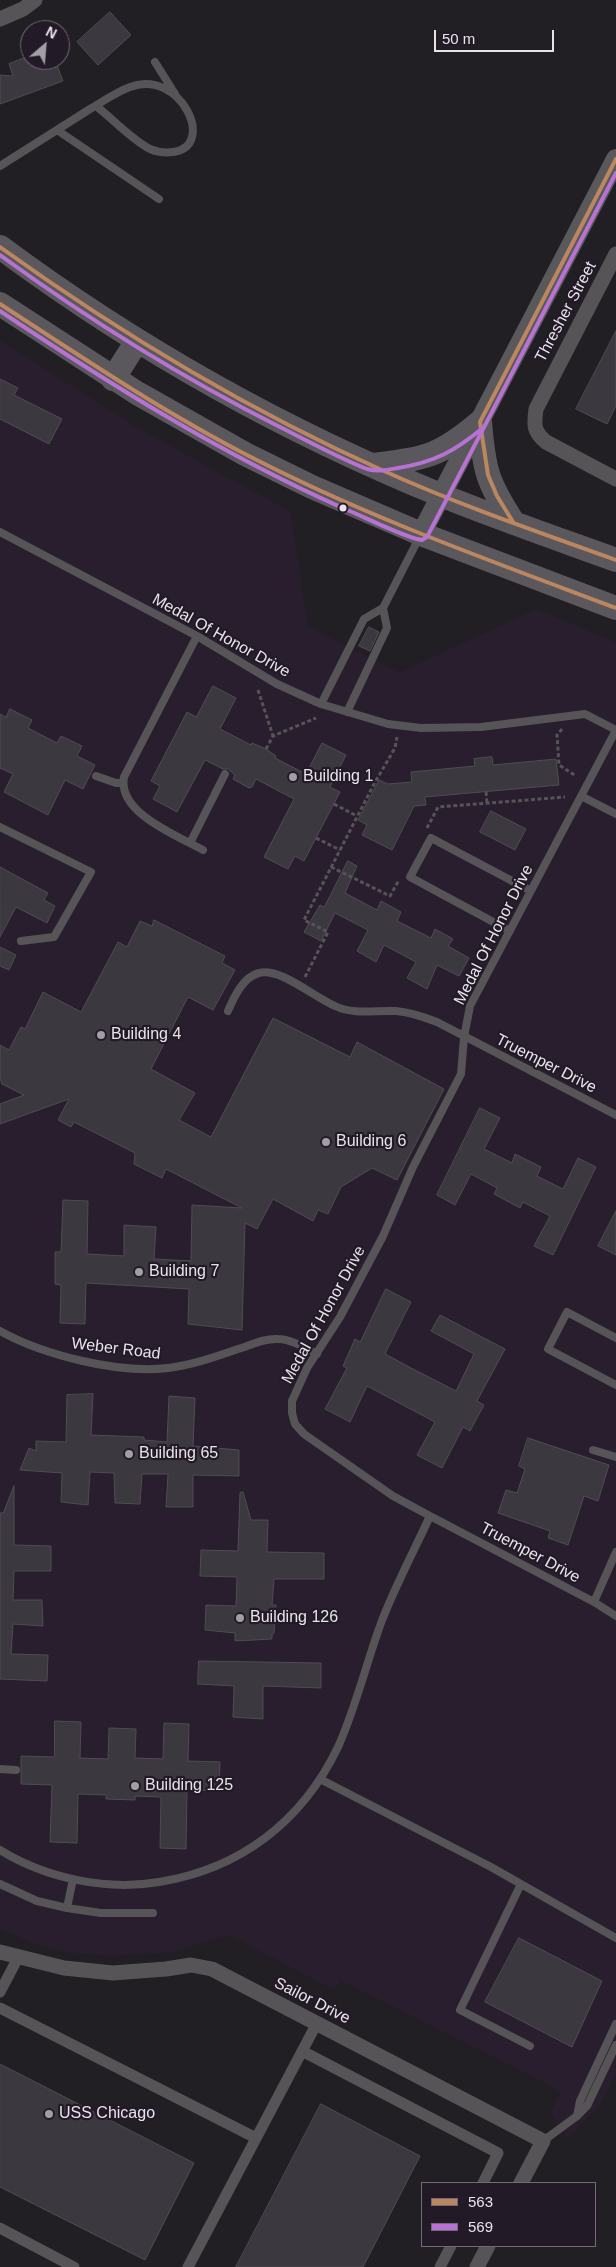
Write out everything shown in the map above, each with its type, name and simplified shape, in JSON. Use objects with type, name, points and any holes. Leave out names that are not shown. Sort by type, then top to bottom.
[{"type":"highway","points":[[0,247],[59,292],[137,341],[257,409],[442,495],[616,560]]},
{"type":"highway","points":[[0,304],[113,379],[182,420],[312,488],[421,534],[616,608]]},
{"type":"highway","points":[[113,379],[137,341]]},
{"type":"highway","points":[[374,465],[417,460],[435,454],[455,444],[480,422]]},
{"type":"highway","points":[[480,422],[483,460],[488,479],[513,522]]},
{"type":"main road","points":[[421,534],[616,159]]},
{"type":"street","points":[[0,19],[23,9],[35,0]]},
{"type":"street","name":"Thresher Street","points":[[616,254],[536,409],[534,427],[537,435],[560,450],[616,479]]},
{"type":"street","name":"Sailor Drive","points":[[0,1952],[64,1968],[113,1973],[166,1970],[191,1965],[212,1969],[543,2141]]},
{"type":"street","points":[[0,1992],[19,1956]]},
{"type":"street","points":[[0,2008],[256,2138]]},
{"type":"street","points":[[188,2267],[317,2023]]},
{"type":"street","points":[[302,2051],[498,2153],[484,2182]]},
{"type":"street","points":[[522,2182],[543,2141]]},
{"type":"street","points":[[0,2228],[74,2267]]},
{"type":"street","points":[[440,2267],[450,2247]]},
{"type":"street","points":[[477,2267],[487,2247]]},
{"type":"lane","points":[[96,106],[150,149],[164,153],[180,151],[190,143],[194,127],[188,111],[155,62]]},
{"type":"lane","points":[[0,166],[130,86],[155,84],[176,94]]},
{"type":"lane","points":[[57,130],[159,199]]},
{"type":"lane","name":"Medal Of Honor Drive","points":[[0,532],[198,636],[277,684],[321,704],[388,724],[444,730],[513,724],[585,714],[616,730],[470,1006],[464,1037],[461,1074],[413,1168],[383,1236],[340,1317],[307,1368],[292,1401],[292,1413],[295,1424],[304,1434],[393,1496],[430,1516]]},
{"type":"lane","points":[[321,704],[364,619],[383,608],[421,534]]},
{"type":"lane","points":[[347,712],[387,628],[383,608]]},
{"type":"lane","points":[[198,636],[122,783],[128,798],[144,817],[203,850]]},
{"type":"lane","points":[[190,843],[225,774]]},
{"type":"lane","points":[[96,776],[116,783],[122,783]]},
{"type":"lane","points":[[581,796],[616,814]]},
{"type":"lane","points":[[0,827],[91,872],[54,937],[21,941]]},
{"type":"lane","points":[[510,931],[410,877],[432,838],[531,891]]},
{"type":"lane","name":"Truemper Drive","points":[[228,1011],[236,994],[250,977],[259,973],[281,975],[337,1007],[359,1012],[398,1011],[437,1022],[616,1115]]},
{"type":"lane","points":[[616,1338],[567,1312],[548,1349],[616,1385]]},
{"type":"lane","name":"Weber Road","points":[[0,1331],[32,1346],[62,1356],[138,1368],[167,1368],[193,1364],[263,1340],[278,1339],[289,1341],[317,1354]]},
{"type":"lane","points":[[593,1450],[616,1457]]},
{"type":"lane","points":[[0,1850],[13,1858],[42,1870],[74,1879],[124,1886],[188,1877],[209,1870],[227,1862],[265,1839],[289,1818],[320,1779],[341,1738],[382,1621],[430,1516]]},
{"type":"lane","name":"Truemper Drive","points":[[430,1516],[594,1602],[616,1616]]},
{"type":"lane","points":[[594,1602],[616,1552]]},
{"type":"lane","points":[[0,1769],[16,1770]]},
{"type":"lane","points":[[320,1779],[521,1884],[616,1938]]},
{"type":"lane","points":[[67,1908],[74,1879]]},
{"type":"lane","points":[[0,1884],[37,1901],[67,1908],[101,1913],[153,1913]]},
{"type":"lane","points":[[521,1884],[460,2010],[530,2046]]},
{"type":"lane","points":[[577,2116],[580,2101],[616,2024]]},
{"type":"lane","points":[[543,2141],[577,2116],[587,2106],[616,2045]]},
{"type":"path","points":[[258,690],[272,736],[266,749]]},
{"type":"path","points":[[272,736],[316,718]]},
{"type":"path","points":[[562,728],[557,735],[559,765],[576,776]]},
{"type":"path","points":[[303,980],[328,932],[304,920],[357,816],[396,748],[397,738],[394,735]]},
{"type":"path","points":[[486,792],[487,803]]},
{"type":"path","points":[[425,831],[438,807],[565,797]]},
{"type":"path","points":[[334,804],[357,816]]},
{"type":"path","points":[[316,838],[340,850]]},
{"type":"path","points":[[331,868],[390,896],[403,872]]},
{"type":"shaded area","points":[[0,340],[133,425],[291,512],[308,626],[384,665],[400,672],[536,609],[616,642],[616,2075],[600,2105],[568,2138],[550,2112],[561,2092],[340,1980],[334,1990],[228,1935],[174,1952],[113,1956],[73,1953],[40,1946],[0,1929]]},
{"type":"building","points":[[110,12],[131,35],[98,65],[77,42]]},
{"type":"building","points":[[20,60],[20,70],[59,70],[63,81],[0,104],[0,75],[13,76],[9,64]]},
{"type":"building","points":[[616,331],[616,406],[607,424],[576,409]]},
{"type":"building","points":[[0,379],[18,388],[14,395],[62,419],[49,444],[0,419]]},
{"type":"building","points":[[369,627],[379,632],[370,651],[359,646]]},
{"type":"building","name":"Building 1","points":[[213,686],[236,698],[220,729],[251,745],[252,743],[266,749],[276,756],[275,758],[306,774],[322,743],[346,755],[330,787],[340,792],[304,861],[295,856],[288,869],[264,857],[294,799],[256,779],[252,787],[249,788],[233,779],[235,775],[228,769],[223,769],[205,760],[177,812],[153,799],[160,786],[151,781],[187,712],[196,717]]},
{"type":"building","points":[[10,709],[32,720],[28,728],[57,743],[61,736],[82,746],[77,756],[95,765],[83,789],[65,780],[48,815],[4,792],[13,774],[0,768],[0,714],[6,717]]},
{"type":"building","points":[[492,757],[493,765],[556,759],[559,785],[425,797],[426,805],[414,806],[392,850],[362,835],[367,825],[358,820],[379,780],[388,784],[412,782],[411,772],[475,766],[474,759]]},
{"type":"building","points":[[491,811],[526,829],[515,850],[480,832]]},
{"type":"building","points":[[348,861],[357,866],[345,893],[377,910],[381,901],[401,912],[397,921],[431,938],[435,929],[453,939],[448,946],[469,958],[459,976],[437,965],[427,989],[407,978],[416,962],[384,945],[376,962],[357,951],[368,930],[335,913],[321,941],[304,932],[320,905],[324,907]]},
{"type":"building","points":[[0,867],[48,893],[44,900],[55,906],[47,923],[16,907],[0,937]]},
{"type":"building","points":[[154,920],[225,956],[222,963],[235,970],[213,1010],[188,997],[151,1069],[195,1093],[179,1120],[211,1137],[273,1018],[350,1057],[357,1042],[444,1089],[397,1180],[372,1168],[341,1187],[328,1214],[318,1210],[313,1221],[273,1199],[257,1229],[245,1223],[242,1330],[188,1324],[189,1289],[86,1283],[85,1324],[60,1323],[61,1285],[55,1284],[55,1252],[61,1252],[63,1200],[88,1201],[87,1254],[124,1256],[124,1225],[156,1227],[154,1259],[191,1261],[192,1205],[242,1208],[166,1169],[162,1178],[134,1164],[135,1153],[74,1122],[71,1127],[58,1120],[69,1099],[0,1124],[0,1104],[24,1095],[2,1084],[0,1078],[0,1045],[9,1050],[21,1027],[25,1029],[43,992],[81,1012],[118,942],[127,947],[140,921],[152,926]]},
{"type":"building","points":[[0,947],[16,955],[9,970],[0,966]]},
{"type":"building","points":[[480,1108],[500,1118],[484,1149],[512,1163],[515,1154],[541,1167],[537,1176],[563,1189],[578,1158],[596,1167],[553,1255],[534,1246],[550,1216],[523,1202],[520,1208],[494,1194],[497,1188],[471,1174],[455,1205],[437,1195]]},
{"type":"building","points":[[616,1211],[616,1255],[598,1246]]},
{"type":"building","points":[[386,1289],[411,1302],[385,1354],[456,1391],[474,1354],[431,1331],[440,1315],[505,1349],[477,1401],[484,1405],[470,1431],[463,1427],[442,1468],[417,1455],[435,1422],[367,1386],[350,1422],[325,1409],[347,1368],[343,1366],[355,1339],[360,1342]]},
{"type":"building","name":"Building 65","points":[[93,1394],[91,1435],[144,1437],[144,1440],[167,1442],[169,1396],[195,1398],[193,1446],[239,1450],[239,1476],[193,1475],[193,1507],[166,1507],[168,1474],[142,1474],[140,1504],[115,1503],[114,1473],[90,1472],[88,1505],[61,1502],[62,1473],[20,1470],[29,1448],[36,1451],[36,1441],[66,1442],[67,1395]]},
{"type":"building","points":[[528,1438],[609,1465],[598,1501],[584,1496],[568,1545],[548,1538],[550,1531],[498,1513],[506,1490],[517,1493],[525,1469],[519,1466]]},
{"type":"building","points":[[14,1486],[14,1545],[51,1546],[51,1571],[14,1571],[13,1600],[42,1600],[43,1626],[13,1624],[11,1654],[48,1655],[47,1681],[0,1679],[0,1513],[3,1513]]},
{"type":"building","name":"Building 126","points":[[243,1492],[251,1520],[268,1520],[267,1552],[324,1553],[324,1579],[274,1579],[272,1605],[276,1605],[272,1639],[235,1641],[235,1633],[205,1630],[206,1605],[236,1606],[237,1577],[200,1576],[201,1550],[238,1551],[240,1493]]},
{"type":"building","points":[[199,1661],[321,1663],[321,1688],[263,1686],[263,1719],[233,1717],[234,1686],[198,1684]]},
{"type":"building","name":"Building 125","points":[[55,1721],[81,1722],[80,1758],[108,1759],[109,1728],[136,1729],[135,1758],[163,1759],[164,1723],[189,1724],[188,1761],[220,1762],[219,1791],[187,1790],[186,1849],[160,1848],[161,1797],[135,1796],[135,1800],[106,1799],[106,1795],[78,1794],[77,1843],[50,1842],[52,1785],[21,1784],[21,1756],[54,1757]]},
{"type":"building","points":[[519,1938],[602,1981],[572,2047],[485,2002]]},
{"type":"building","name":"USS Chicago","points":[[0,2064],[194,2163],[145,2260],[0,2187]]},
{"type":"building","points":[[321,2104],[420,2156],[363,2267],[236,2267]]},
{"type":"transit line","name":"563","points":[[513,522],[497,496],[488,475],[480,422],[616,159]]},
{"type":"transit line","name":"569","points":[[0,311],[168,418],[255,466],[345,509],[395,531],[422,540],[427,537],[616,173]]},
{"type":"transit line","name":"563","points":[[0,247],[92,310],[186,369],[333,447],[441,495],[616,560]]},
{"type":"transit line","name":"569","points":[[0,255],[101,324],[206,388],[278,426],[367,469],[379,471],[411,466],[434,459],[464,443],[484,427]]},
{"type":"transit line","name":"563","points":[[0,304],[121,382],[245,454],[382,518],[616,608]]},
{"type":"place","name":"Building 1","points":[[293,777]]},
{"type":"place","name":"Building 4","points":[[101,1035]]},
{"type":"place","name":"Building 6","points":[[326,1142]]},
{"type":"place","name":"Building 7","points":[[139,1272]]},
{"type":"place","name":"Building 65","points":[[129,1454]]},
{"type":"place","name":"Building 126","points":[[240,1618]]},
{"type":"place","name":"Building 125","points":[[135,1786]]},
{"type":"place","name":"USS Chicago","points":[[49,2114]]}]
